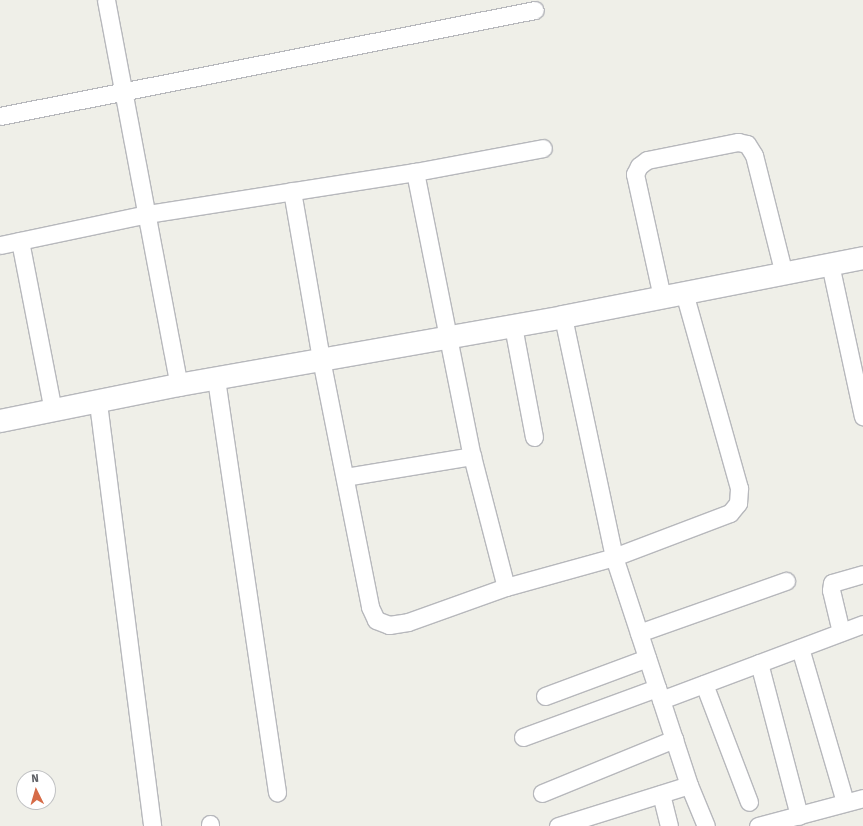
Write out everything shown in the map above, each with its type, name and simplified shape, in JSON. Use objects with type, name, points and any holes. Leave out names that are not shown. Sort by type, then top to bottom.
[{"type":"street","points":[[106,0],[179,385]]},
{"type":"street","points":[[0,116],[535,10]]},
{"type":"street","points":[[662,297],[635,174],[639,166],[647,160],[738,142],[747,144],[754,155],[784,274]]},
{"type":"street","points":[[0,245],[147,214],[415,172],[543,148]]},
{"type":"street","points":[[415,172],[472,456],[506,587]]},
{"type":"street","points":[[292,191],[321,360],[370,607],[376,620],[389,624],[408,622],[506,587],[614,558],[730,513],[738,503],[739,488],[684,292]]},
{"type":"street","points":[[20,241],[53,411]]},
{"type":"street","points":[[0,421],[98,403],[179,385],[563,317],[863,258]]},
{"type":"street","points":[[830,264],[863,416]]},
{"type":"street","points":[[563,317],[614,558],[689,785],[706,826]]},
{"type":"street","points":[[513,326],[534,436]]},
{"type":"street","points":[[216,379],[277,793]]},
{"type":"street","points":[[98,403],[152,826]]},
{"type":"street","points":[[345,477],[472,456]]},
{"type":"street","points":[[841,632],[831,590],[832,583],[863,574]]},
{"type":"street","points":[[639,633],[786,581]]},
{"type":"street","points":[[523,737],[659,694],[704,684],[863,624]]},
{"type":"street","points":[[800,648],[845,802]]},
{"type":"street","points":[[545,696],[647,658]]},
{"type":"street","points":[[759,664],[799,816]]},
{"type":"street","points":[[704,684],[749,802]]},
{"type":"street","points":[[542,793],[674,740]]},
{"type":"street","points":[[558,826],[595,820],[661,794],[689,785]]},
{"type":"street","points":[[661,794],[669,826]]},
{"type":"street","points":[[758,826],[863,798]]}]
